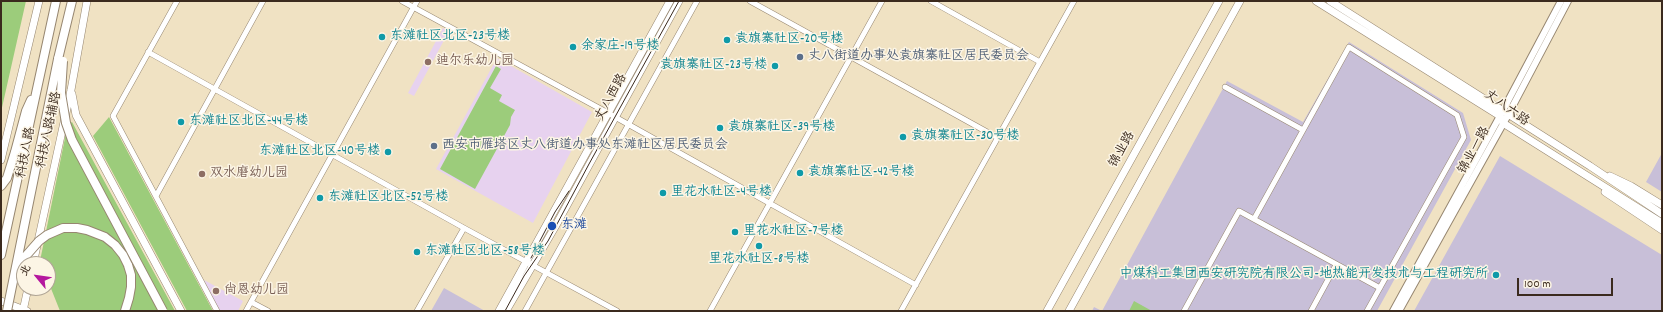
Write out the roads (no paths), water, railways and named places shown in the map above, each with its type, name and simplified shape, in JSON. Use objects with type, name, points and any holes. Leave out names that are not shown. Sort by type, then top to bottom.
[{"type":"highway","name":"科技八路","points":[[1,255],[56,1]]},
{"type":"highway","name":"科技八路","points":[[7,311],[61,60],[71,3]]},
{"type":"highway","points":[[61,60],[61,93],[66,123],[72,140],[163,311]]},
{"type":"highway","points":[[1,186],[7,178],[16,152],[26,111],[38,83]]},
{"type":"highway","points":[[11,293],[24,258],[39,241],[47,235],[63,228],[77,228],[106,237],[123,255],[130,275],[129,298],[124,311]]},
{"type":"main road","points":[[1,160],[38,1]]},
{"type":"main road","name":"科技八路辅路","points":[[35,256],[71,90],[87,1]]},
{"type":"main road","name":"丈八西路","points":[[506,311],[529,263],[608,113],[670,1]]},
{"type":"main road","name":"丈八西路","points":[[499,311],[529,263],[555,227],[679,1]]},
{"type":"main road","name":"锦业路","points":[[1048,311],[1219,1]]},
{"type":"main road","points":[[1069,311],[1240,1]]},
{"type":"main road","name":"丈八六路","points":[[1316,1],[1590,166],[1624,195],[1662,223]]},
{"type":"main road","name":"丈八六路","points":[[1330,1],[1503,114]]},
{"type":"main road","points":[[71,90],[76,115],[181,311]]},
{"type":"main road","name":"丈八六路","points":[[1503,114],[1503,123],[1573,168],[1662,214]]},
{"type":"main road","points":[[1590,166],[1631,186],[1662,205]]},
{"type":"main road","points":[[1573,168],[1618,202],[1662,230]]},
{"type":"main road","points":[[1,301],[24,311],[27,296]]},
{"type":"street","points":[[177,1],[113,116],[217,311]]},
{"type":"street","points":[[156,196],[263,1]]},
{"type":"street","points":[[402,1],[608,113],[628,126],[916,285]]},
{"type":"street","points":[[246,311],[417,1]]},
{"type":"street","points":[[525,311],[697,1]]},
{"type":"street","points":[[750,1],[998,138]]},
{"type":"street","points":[[710,311],[882,1]]},
{"type":"street","points":[[931,1],[1040,62]]},
{"type":"street","points":[[902,311],[1074,1]]},
{"type":"street","name":"锦业一路","points":[[1503,114],[1561,1]]},
{"type":"street","name":"锦业一路","points":[[1392,311],[1568,1]]},
{"type":"street","points":[[1254,219],[1349,47],[1457,115],[1464,137],[1367,311]]},
{"type":"street","points":[[148,52],[464,228],[617,311]]},
{"type":"street","points":[[1225,87],[1303,130]]},
{"type":"street","name":"锦业一路","points":[[1400,311],[1503,123]]},
{"type":"street","points":[[1184,311],[1239,211],[1380,288]]},
{"type":"street","points":[[418,311],[464,228]]},
{"type":"street","points":[[1311,311],[1336,265]]},
{"type":"street","points":[[251,302],[268,311]]},
{"type":"tram line","points":[[505,311],[524,276],[548,241],[679,1]]},
{"type":"tram line","points":[[531,258],[555,212],[569,191]]},
{"type":"place","name":"东滩社区北区-23号楼","points":[[382,37]]},
{"type":"place","name":"袁旗寨社区-20号楼","points":[[727,40]]},
{"type":"place","name":"余家庄-19号楼","points":[[573,47]]},
{"type":"place","name":"丈八街道办事处袁旗寨社区居民委员会","points":[[800,57]]},
{"type":"place","name":"迪尔乐幼儿园","points":[[428,62]]},
{"type":"place","name":"袁旗寨社区-23号楼","points":[[775,66]]},
{"type":"place","name":"东滩社区北区-44号楼","points":[[181,122]]},
{"type":"place","name":"袁旗寨社区-39号楼","points":[[720,128]]},
{"type":"place","name":"袁旗寨社区-30号楼","points":[[903,137]]},
{"type":"place","name":"西安市雁塔区丈八街道办事处东滩社区居民委员会","points":[[434,146]]},
{"type":"place","name":"东滩社区北区-40号楼","points":[[388,152]]},
{"type":"place","name":"袁旗寨社区-42号楼","points":[[800,173]]},
{"type":"place","name":"双水磨幼儿园","points":[[202,174]]},
{"type":"place","name":"里花水社区-4号楼","points":[[663,193]]},
{"type":"place","name":"东滩社区北区-52号楼","points":[[320,198]]},
{"type":"place","name":"东滩","points":[[552,226]]},
{"type":"place","name":"里花水社区-7号楼","points":[[735,232]]},
{"type":"place","name":"里花水社区-8号楼","points":[[759,246]]},
{"type":"place","name":"东滩社区北区-58号楼","points":[[417,252]]},
{"type":"place","name":"中煤科工集团西安研究院有限公司-地热能开发技术与工程研究所","points":[[1496,275]]},
{"type":"place","name":"尚恩幼儿园","points":[[216,291]]}]
